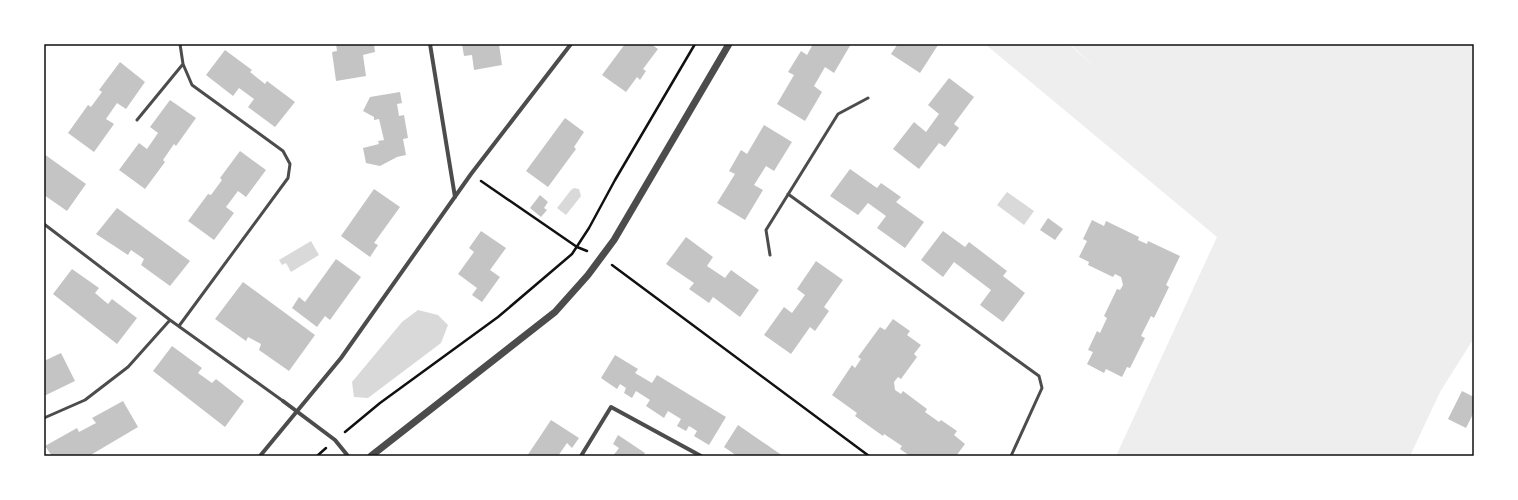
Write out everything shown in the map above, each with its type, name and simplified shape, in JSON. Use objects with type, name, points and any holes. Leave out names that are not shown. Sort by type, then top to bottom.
[{"type":"street","points":[[430,44],[455,198]]},
{"type":"street","points":[[260,456],[341,358],[471,174],[571,44]]},
{"type":"street","points":[[371,456],[556,312],[588,275],[614,240],[729,44]]},
{"type":"street","points":[[283,401],[335,440],[348,456]]},
{"type":"street","points":[[581,456],[611,407],[701,456]]},
{"type":"lane","points":[[179,326],[288,178],[290,164],[283,151],[192,85],[183,64],[180,44]]},
{"type":"lane","points":[[137,120],[183,64]]},
{"type":"lane","points":[[770,255],[766,230],[788,194],[838,114],[868,98]]},
{"type":"lane","points":[[788,194],[1039,376],[1042,388],[1011,456]]},
{"type":"lane","points":[[44,224],[170,320],[283,401]]},
{"type":"lane","points":[[44,418],[85,400],[128,367],[170,320]]},
{"type":"path","points":[[317,456],[380,403],[498,317],[572,254],[695,44]]},
{"type":"path","points":[[471,174],[577,247],[601,257],[868,456]]},
{"type":"shaded area","points":[[985,44],[1069,44],[1102,74],[1070,44],[1474,44],[1474,338],[1440,392],[1410,456],[1116,456],[1217,237]]},
{"type":"shaded area","points":[[574,188],[579,189],[581,196],[566,215],[557,208]]},
{"type":"shaded area","points":[[1007,192],[1034,211],[1024,225],[997,205]]},
{"type":"shaded area","points":[[311,241],[319,255],[291,272],[286,263],[282,265],[279,260]]},
{"type":"shaded area","points":[[418,310],[438,315],[448,325],[441,343],[368,398],[354,397],[352,382],[402,322]]},
{"type":"building","points":[[336,44],[374,44],[375,52],[363,55],[366,76],[336,81],[332,52],[337,51]]},
{"type":"building","points":[[462,44],[499,44],[502,65],[474,70],[472,55],[464,56]]},
{"type":"building","points":[[625,44],[651,44],[658,49],[643,69],[646,71],[640,80],[637,77],[626,92],[602,75]]},
{"type":"building","points":[[813,44],[851,44],[834,73],[825,67],[814,86],[822,92],[805,121],[777,104],[794,75],[788,72],[801,51],[807,55]]},
{"type":"building","points":[[895,44],[938,45],[920,73],[891,54],[897,45]]},
{"type":"building","points":[[225,50],[252,70],[250,72],[265,84],[267,81],[295,102],[275,127],[248,107],[254,99],[239,88],[233,96],[206,75]]},
{"type":"building","points":[[120,62],[145,82],[126,109],[117,103],[106,119],[114,124],[94,152],[68,133],[88,105],[91,107],[102,92],[99,90]]},
{"type":"building","points":[[949,78],[974,97],[954,124],[959,128],[945,147],[939,143],[919,169],[893,149],[914,122],[926,132],[939,114],[928,105]]},
{"type":"building","points":[[400,92],[402,103],[397,104],[399,116],[404,115],[408,138],[403,139],[406,155],[397,157],[380,166],[366,163],[363,148],[379,144],[378,141],[384,140],[379,119],[374,120],[374,117],[363,111],[370,97]]},
{"type":"building","points":[[170,100],[196,118],[176,146],[174,144],[163,160],[165,162],[145,189],[119,170],[139,143],[147,149],[158,133],[150,127]]},
{"type":"building","points":[[565,118],[584,132],[574,147],[576,149],[548,187],[526,171]]},
{"type":"building","points":[[764,125],[792,142],[774,171],[766,166],[754,185],[763,190],[745,220],[717,203],[735,174],[729,171],[741,150],[747,154]]},
{"type":"building","points":[[240,151],[266,170],[246,197],[238,191],[226,207],[234,213],[214,240],[188,221],[208,194],[211,195],[222,180],[220,178]]},
{"type":"building","points":[[44,154],[86,184],[67,211],[44,195]]},
{"type":"building","points":[[850,169],[877,188],[881,183],[901,197],[896,202],[924,222],[905,248],[877,228],[886,216],[868,203],[858,215],[830,196]]},
{"type":"building","points":[[374,189],[400,207],[374,243],[378,245],[370,257],[341,236]]},
{"type":"building","points":[[540,195],[548,202],[544,208],[547,210],[541,217],[530,208]]},
{"type":"building","points":[[117,208],[190,261],[170,286],[141,265],[144,259],[131,250],[128,255],[96,234]]},
{"type":"building","points":[[1048,218],[1063,229],[1055,240],[1040,230]]},
{"type":"building","points":[[1092,220],[1104,226],[1106,221],[1139,237],[1138,240],[1147,244],[1148,241],[1180,256],[1166,285],[1169,287],[1154,318],[1151,316],[1141,336],[1145,338],[1130,368],[1127,367],[1122,377],[1106,369],[1104,373],[1087,364],[1093,352],[1088,350],[1097,331],[1100,333],[1107,318],[1104,316],[1117,289],[1120,290],[1123,285],[1121,277],[1115,274],[1113,277],[1088,265],[1089,262],[1079,257],[1087,241],[1083,239]]},
{"type":"building","points":[[481,231],[506,248],[490,270],[500,277],[482,302],[472,295],[477,288],[458,274],[474,252],[469,248]]},
{"type":"building","points":[[943,231],[965,247],[969,242],[1007,271],[1003,276],[1025,293],[1003,322],[980,305],[991,290],[954,262],[943,277],[921,260]]},
{"type":"building","points":[[686,237],[713,257],[707,266],[725,278],[731,270],[759,290],[740,317],[713,297],[709,303],[689,289],[694,283],[666,264]]},
{"type":"building","points":[[336,259],[361,277],[330,320],[325,316],[317,327],[292,308],[299,297],[305,302]]},
{"type":"building","points":[[816,261],[843,280],[824,307],[829,311],[815,331],[810,327],[791,354],[764,335],[784,307],[792,313],[805,295],[797,289]]},
{"type":"building","points":[[72,269],[99,288],[95,293],[108,304],[112,299],[137,318],[117,344],[53,294]]},
{"type":"building","points":[[243,282],[315,335],[289,371],[259,350],[261,344],[248,337],[246,341],[215,319]]},
{"type":"building","points":[[893,319],[910,331],[907,335],[921,345],[914,354],[917,357],[901,379],[898,377],[894,382],[895,390],[901,394],[903,391],[927,409],[925,412],[939,422],[941,420],[957,431],[954,435],[965,444],[956,456],[910,456],[900,449],[902,446],[884,434],[883,436],[855,416],[857,413],[832,395],[852,365],[855,368],[861,359],[858,357],[880,327],[885,330]]},
{"type":"building","points":[[172,346],[202,368],[198,373],[212,383],[216,379],[244,401],[225,427],[153,371]]},
{"type":"building","points":[[61,353],[75,381],[44,396],[44,361]]},
{"type":"building","points":[[615,355],[638,369],[635,373],[652,383],[657,375],[726,417],[709,445],[694,436],[697,431],[689,426],[686,431],[677,426],[681,419],[668,411],[664,418],[646,406],[650,400],[636,391],[632,398],[624,393],[626,388],[620,384],[617,389],[601,378]]},
{"type":"building","points":[[1462,391],[1474,397],[1474,412],[1466,428],[1448,419]]},
{"type":"building","points":[[123,401],[138,427],[89,456],[52,456],[45,446],[77,428],[79,432],[96,423],[92,418]]},
{"type":"building","points":[[551,420],[579,438],[572,448],[567,443],[558,456],[527,456]]},
{"type":"building","points":[[738,425],[783,456],[737,456],[724,447]]},
{"type":"building","points":[[618,435],[645,453],[643,456],[613,456],[619,448],[613,444]]}]
